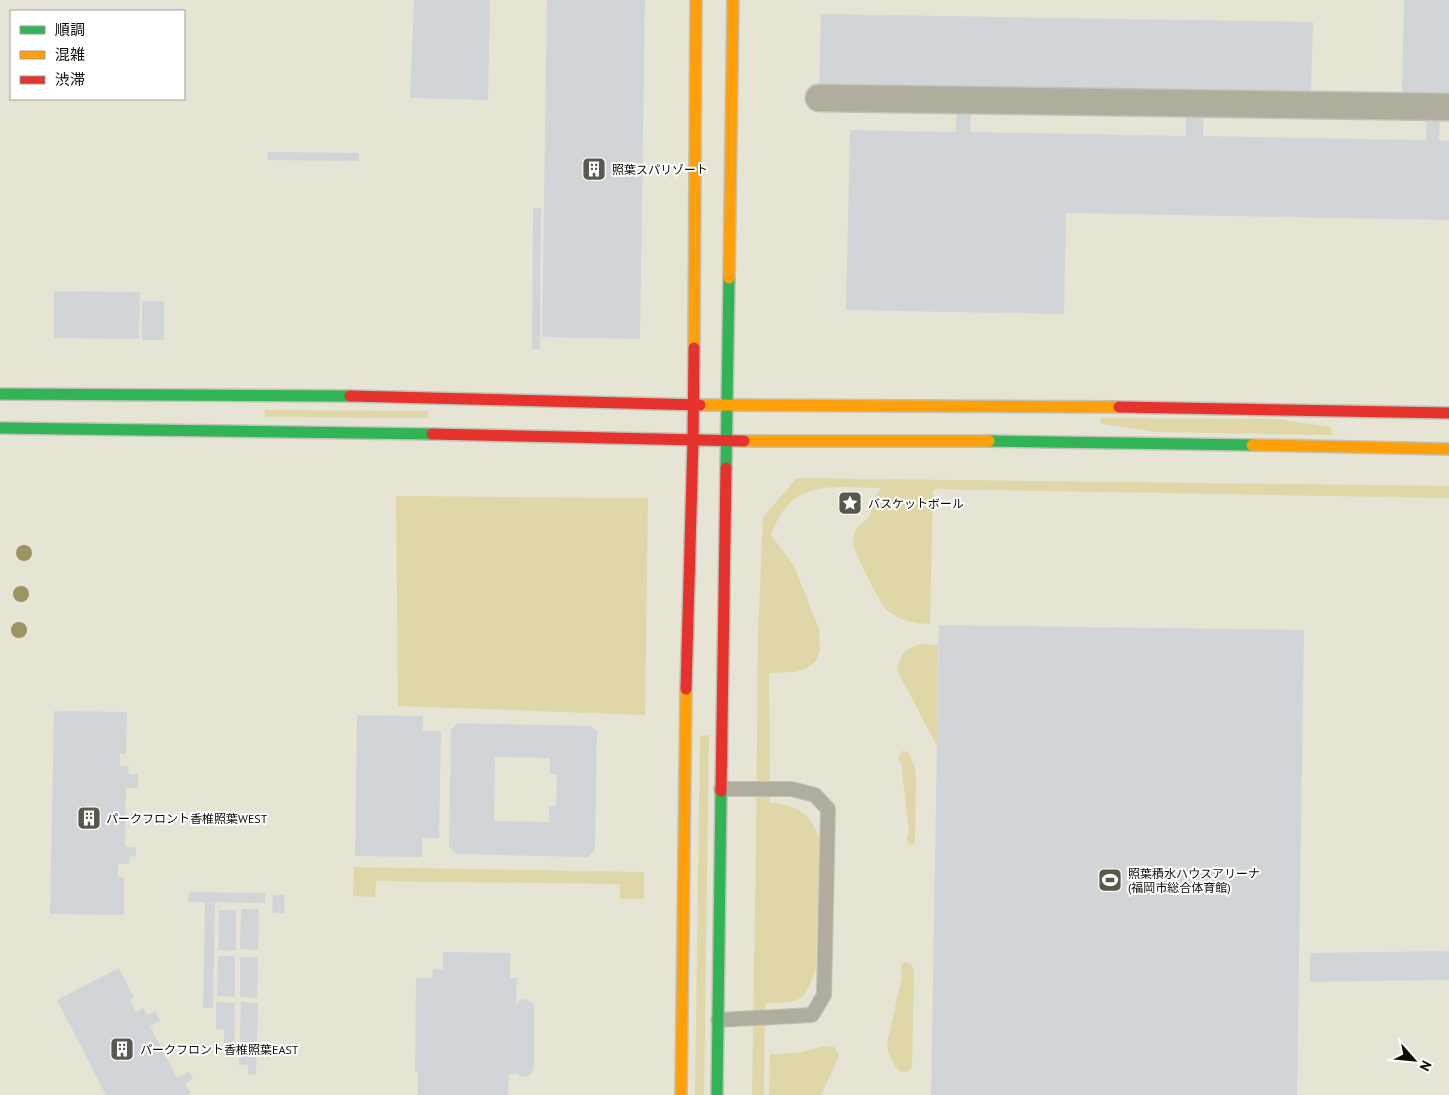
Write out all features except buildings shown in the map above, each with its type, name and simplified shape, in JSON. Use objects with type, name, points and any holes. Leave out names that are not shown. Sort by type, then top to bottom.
[{"type":"street","points":[[681,1095],[685,736],[694,404],[696,0]]},
{"type":"street","points":[[717,1095],[733,0]]},
{"type":"street","points":[[819,98],[1449,107]]},
{"type":"street","points":[[0,394],[368,396],[694,404],[1041,405],[1449,413]]},
{"type":"street","points":[[0,428],[372,432],[693,441],[1040,441],[1449,450]]},
{"type":"lane","points":[[718,1020],[812,1015],[824,995],[828,810],[815,795],[791,790],[721,788]]},
{"type":"shaded area","points":[[265,410],[428,411],[428,418],[265,417]]},
{"type":"shaded area","points":[[1100,418],[1275,419],[1331,427],[1332,435],[1157,432],[1101,424]]},
{"type":"shaded area","points":[[797,478],[1449,486],[1449,498],[933,489],[930,624],[907,621],[887,610],[879,599],[857,556],[853,541],[855,531],[869,516],[872,508],[871,502],[881,488],[829,487],[801,495],[789,503],[779,517],[771,535],[794,566],[819,629],[820,651],[815,662],[805,669],[795,672],[769,673],[770,803],[789,806],[802,813],[813,824],[820,841],[816,968],[808,988],[800,999],[765,1003],[764,1095],[752,1095],[758,633],[763,517]]},
{"type":"shaded area","points":[[396,496],[648,498],[645,715],[398,706]]},
{"type":"shaded area","points":[[921,644],[938,645],[937,746],[897,670],[904,652]]},
{"type":"shaded area","points":[[709,735],[704,1095],[695,1095],[700,736]]},
{"type":"shaded area","points":[[902,751],[908,752],[915,768],[916,776],[915,842],[912,845],[908,844],[907,838],[909,831],[901,763],[898,758]]},
{"type":"shaded area","points":[[354,867],[644,872],[644,899],[620,899],[620,884],[376,881],[375,897],[353,896]]},
{"type":"shaded area","points":[[904,962],[911,964],[914,970],[912,1068],[907,1072],[899,1071],[889,1055],[887,1044],[902,976],[901,966]]},
{"type":"shaded area","points":[[822,1046],[834,1047],[839,1056],[821,1095],[769,1095],[770,1054],[796,1053]]},
{"type":"traffic: fast","points":[[726,468],[729,278]]},
{"type":"traffic: fast","points":[[0,394],[350,396]]},
{"type":"traffic: fast","points":[[0,428],[432,434]]},
{"type":"traffic: fast","points":[[989,441],[1252,445]]},
{"type":"traffic: fast","points":[[717,1095],[721,791]]},
{"type":"traffic: slow","points":[[694,348],[696,0]]},
{"type":"traffic: slow","points":[[729,278],[733,0]]},
{"type":"traffic: slow","points":[[700,405],[1119,407]]},
{"type":"traffic: slow","points":[[744,441],[989,441]]},
{"type":"traffic: slow","points":[[1252,445],[1449,449]]},
{"type":"traffic: slow","points":[[681,1095],[686,689]]},
{"type":"traffic: jam","points":[[686,689],[694,348]]},
{"type":"traffic: jam","points":[[350,396],[700,405]]},
{"type":"traffic: jam","points":[[1119,407],[1449,413]]},
{"type":"traffic: jam","points":[[432,434],[744,441]]},
{"type":"traffic: jam","points":[[721,791],[726,468]]},
{"type":"place","name":"照葉スパリゾート","points":[[594,169]]},
{"type":"place","name":"バスケットボール","points":[[850,503]]},
{"type":"place","name":"パークフロント香椎照葉WEST","points":[[89,818]]},
{"type":"place","name":"照葉積水ハウスアリーナ (福岡市総合体育館)","points":[[1110,880]]},
{"type":"place","name":"パークフロント香椎照葉EAST","points":[[122,1049]]}]
